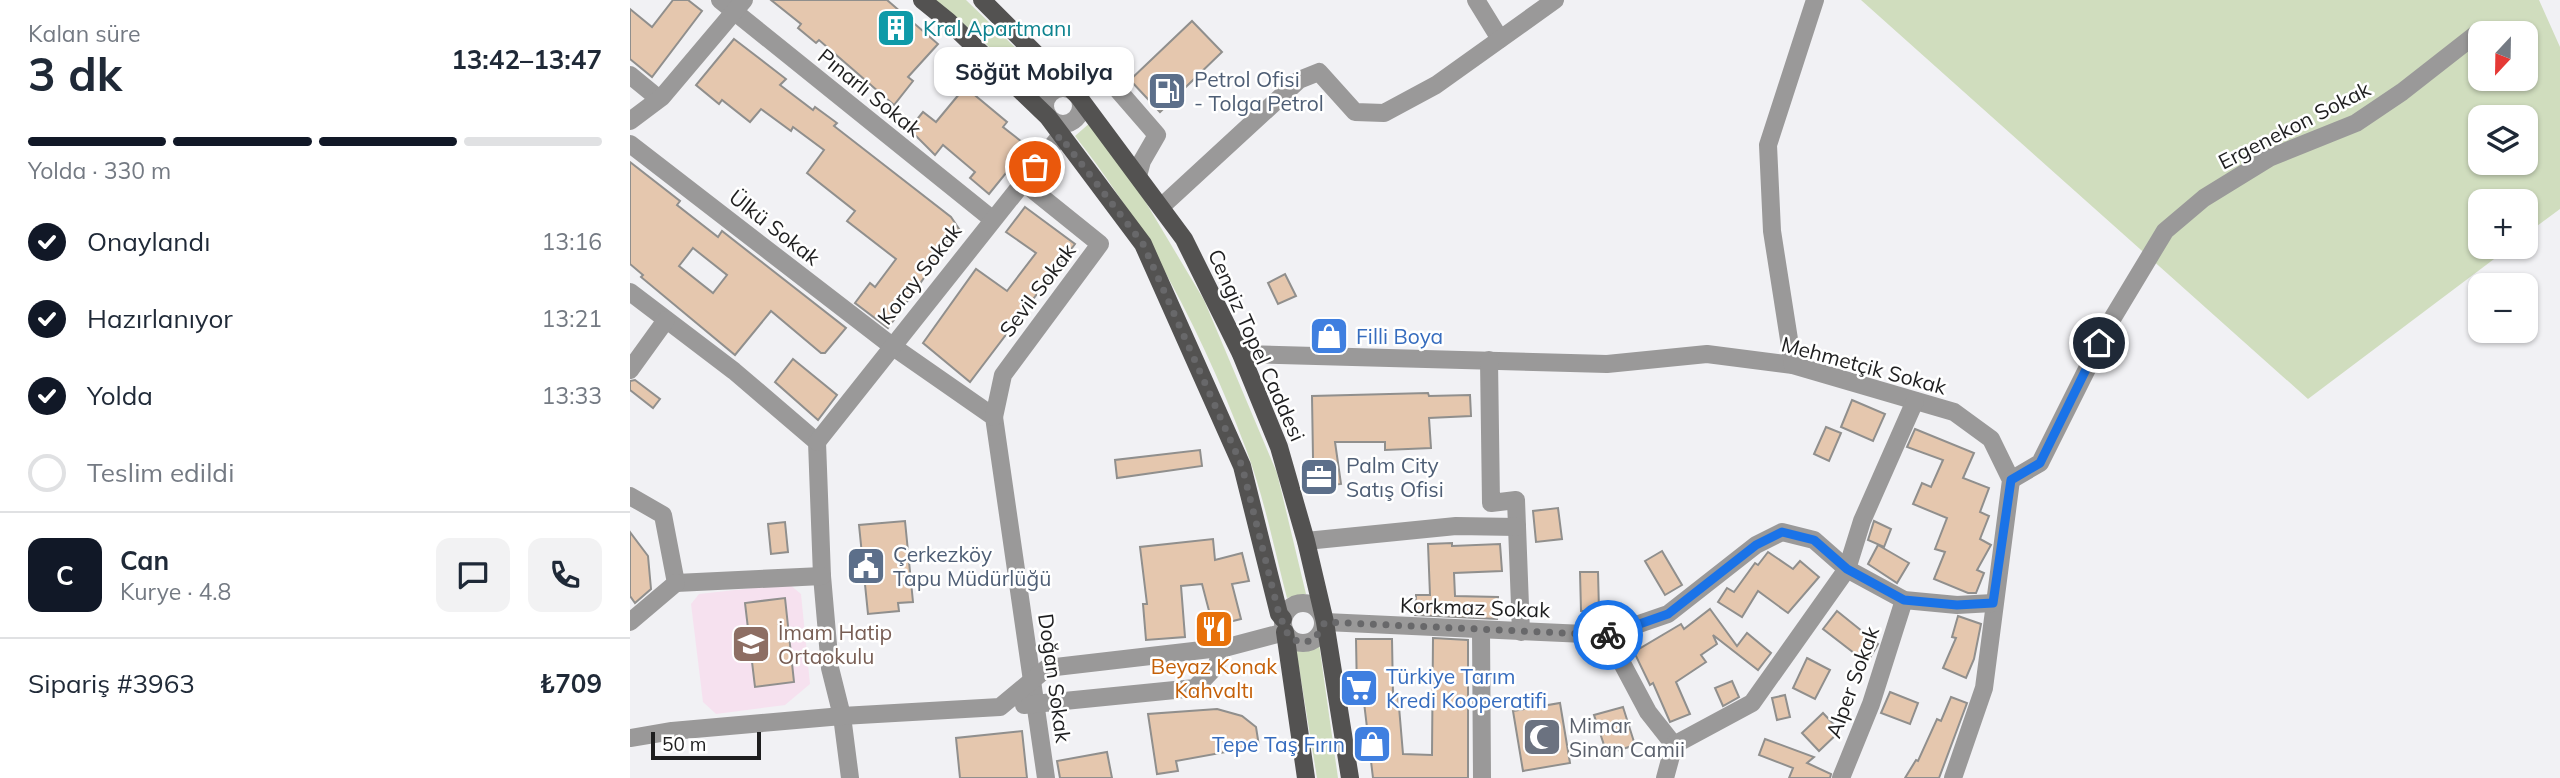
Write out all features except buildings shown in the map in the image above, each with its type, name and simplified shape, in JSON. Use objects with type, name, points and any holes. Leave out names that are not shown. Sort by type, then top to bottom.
[{"type":"main road","points":[[922,0],[948,21],[1048,117],[1143,244],[1242,466],[1284,625],[1306,778]]},
{"type":"main road","name":"Cengiz Topel Caddesi","points":[[982,0],[1065,80],[1161,207],[1184,239],[1241,355],[1279,447],[1306,541],[1325,622],[1350,778]]},
{"type":"street","name":"Pınarlı Sokak","points":[[720,0],[739,6],[992,219]]},
{"type":"street","points":[[1476,0],[1500,39]]},
{"type":"street","points":[[1161,207],[1299,80],[1320,72],[1355,111],[1384,113],[1436,85],[1555,0]]},
{"type":"street","points":[[1793,365],[1772,231],[1768,145],[1815,0]]},
{"type":"street","points":[[630,121],[658,98],[739,6]]},
{"type":"street","name":"Ergenekon Sokak","points":[[2011,480],[2040,463],[2112,319],[2165,231],[2204,198],[2269,158],[2356,123],[2468,41]]},
{"type":"street","points":[[630,75],[658,98]]},
{"type":"street","points":[[1065,80],[1105,75],[1157,135],[1142,160],[1138,176]]},
{"type":"street","points":[[1063,88],[1078,96],[1082,108],[1076,119],[1065,125],[1048,117],[1044,106],[1052,91],[1063,88]]},
{"type":"street","name":"Koray Sokak","points":[[817,442],[1060,136]]},
{"type":"street","name":"Ülkü Sokak","points":[[630,144],[892,346]]},
{"type":"street","name":"Sevil Sokak","points":[[994,417],[1003,375],[1100,244],[1023,182]]},
{"type":"street","points":[[630,292],[734,371],[817,442],[822,576],[830,668],[842,716],[850,778]]},
{"type":"street","points":[[630,370],[666,320]]},
{"type":"street","points":[[892,346],[994,417]]},
{"type":"street","name":"Mehmetçik Sokak","points":[[1241,355],[1606,364],[1707,354],[1793,365],[1954,412],[1991,439],[2011,480]]},
{"type":"street","points":[[1489,360],[1491,503],[1516,500],[1521,632]]},
{"type":"street","points":[[1665,778],[1674,745],[1752,703],[1847,569],[1862,521],[1915,401]]},
{"type":"street","name":"Doğan Sokak","points":[[994,417],[1046,778]]},
{"type":"street","points":[[1953,778],[1984,688],[2011,480]]},
{"type":"street","points":[[630,496],[663,515],[676,583]]},
{"type":"street","points":[[1306,541],[1456,526],[1517,527]]},
{"type":"street","name":"Korkmaz Sokak","points":[[1325,622],[1607,635],[1668,614],[1756,545],[1782,532],[1814,540],[1847,569],[1904,600],[1957,605],[1993,603]]},
{"type":"street","points":[[630,622],[676,583],[822,576]]},
{"type":"street","name":"Alper Sokak","points":[[1840,778],[1871,704],[1904,600]]},
{"type":"street","points":[[1302,602],[1315,606],[1325,622],[1319,636],[1308,643],[1295,641],[1284,625],[1290,607],[1302,602]]},
{"type":"street","points":[[1000,707],[1047,667],[1221,648],[1284,625]]},
{"type":"street","points":[[1480,630],[1482,778]]},
{"type":"street","points":[[1607,635],[1648,712],[1674,745]]},
{"type":"street","points":[[630,738],[672,731],[842,716],[1000,707],[1195,688],[1217,666],[1221,648]]},
{"type":"shaded area","name":"İmam Hatip Ortaokulu","points":[[789,584],[801,594],[810,684],[785,705],[716,714],[703,702],[691,604],[699,594]]},
{"type":"green space","points":[[935,0],[966,0],[1050,81],[1036,94],[977,35]]},
{"type":"green space","points":[[1861,0],[2539,0],[2560,47],[2560,209],[2538,225],[2538,189],[2468,189],[2468,259],[2494,259],[2475,273],[2468,273],[2468,279],[2308,399]]},
{"type":"green space","points":[[1091,122],[1114,149],[1204,300],[1277,473],[1306,594],[1287,598],[1252,467],[1230,408],[1193,326],[1127,208],[1075,136]]},
{"type":"green space","points":[[1319,644],[1338,778],[1317,778],[1296,649]]},
{"type":"way so far","points":[[1035,167],[1060,136],[1143,244],[1242,466],[1279,614],[1289,637],[1301,643],[1308,643],[1319,636],[1325,622],[1608,635]]},
{"type":"place","name":"Kral Apartmanı","points":[[896,28]]},
{"type":"place","name":"Petrol Ofisi - Tolga Petrol","points":[[1167,91]]},
{"type":"place","name":"Söğüt Mobilya","points":[[1035,167]]},
{"type":"place","name":"Filli Boya","points":[[1329,336]]},
{"type":"place","name":"Palm City Satış Ofisi","points":[[1319,477]]},
{"type":"place","name":"Çerkezköy Tapu Müdürlüğü","points":[[866,566]]},
{"type":"place","name":"Beyaz Konak Kahvaltı","points":[[1214,629]]},
{"type":"place","name":"İmam Hatip Ortaokulu","points":[[751,644]]},
{"type":"place","name":"Türkiye Tarım Kredi Kooperatifi","points":[[1359,688]]},
{"type":"place","name":"Mimar Sinan Camii","points":[[1542,737]]},
{"type":"place","name":"Tepe Taş Fırın","points":[[1372,744]]},
{"type":"route","points":[[1608,635],[1668,614],[1756,545],[1782,532],[1814,540],[1847,569],[1904,600],[1957,605],[1993,603],[2011,480],[2040,463],[2099,343]]}]
